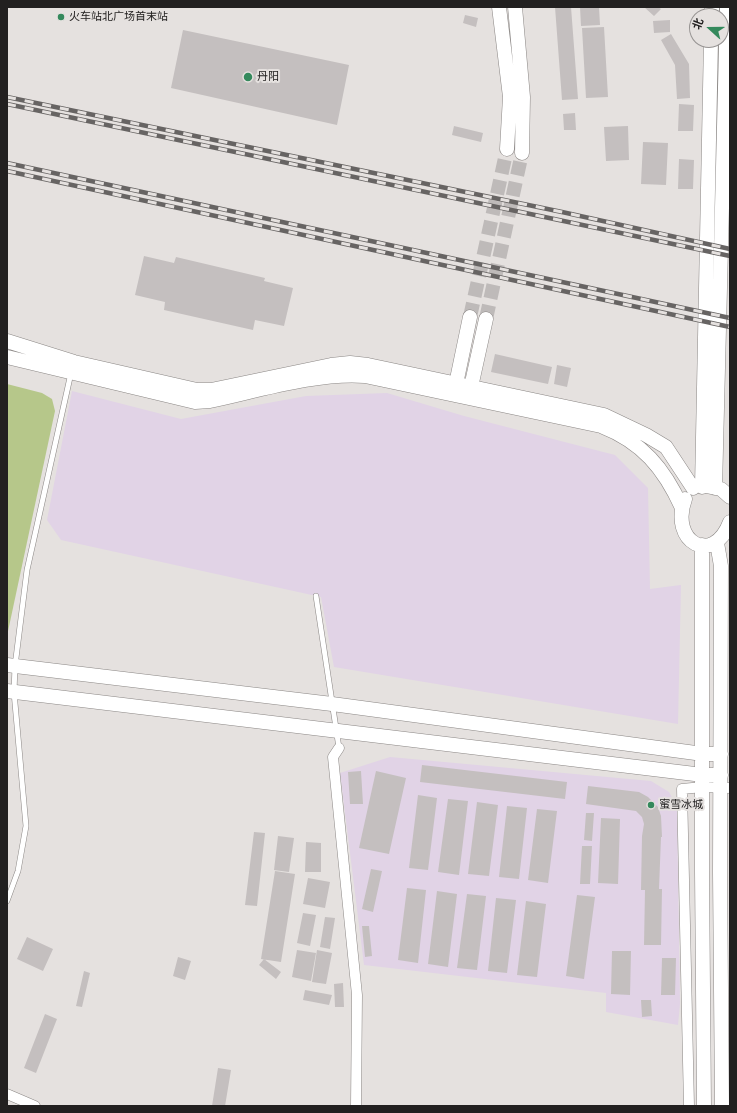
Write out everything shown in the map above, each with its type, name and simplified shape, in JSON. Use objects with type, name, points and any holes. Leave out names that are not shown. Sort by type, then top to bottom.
[{"type":"street","points":[[499,7],[510,96],[507,149]]},
{"type":"street","points":[[515,7],[523,97],[522,153]]},
{"type":"street","points":[[703,488],[727,7]]},
{"type":"street","points":[[703,488],[712,48]]},
{"type":"street","points":[[462,389],[470,316]]},
{"type":"street","points":[[462,389],[486,319]]},
{"type":"street","points":[[7,341],[73,367],[195,402],[210,401],[324,377],[347,374],[462,389],[604,415],[646,435],[666,448],[703,488]]},
{"type":"street","points":[[7,358],[73,367]]},
{"type":"street","points":[[462,389],[601,426],[619,433],[637,445],[653,461],[672,484],[682,508]]},
{"type":"street","points":[[730,496],[721,489],[703,488],[686,498],[682,508],[681,523],[685,534],[695,543],[707,546],[717,543],[726,532],[730,522]]},
{"type":"street","points":[[717,543],[721,566],[721,754],[724,783],[720,872],[722,1106]]},
{"type":"street","points":[[702,545],[704,1106]]},
{"type":"street","points":[[11,665],[332,704],[703,754],[721,754]]},
{"type":"street","points":[[11,691],[724,783]]},
{"type":"street","points":[[339,748],[333,757],[357,995],[356,1106]]},
{"type":"street","points":[[689,1106],[682,789],[703,781]]},
{"type":"street","points":[[7,1094],[35,1106]]},
{"type":"lane","points":[[7,901],[18,871],[26,826],[11,691],[11,665],[27,570],[73,367]]},
{"type":"lane","points":[[316,596],[339,748]]},
{"type":"shaded area","points":[[72,391],[181,419],[306,396],[387,393],[464,416],[615,455],[648,488],[650,589],[681,585],[678,724],[334,667],[321,597],[61,540],[47,520]]},
{"type":"shaded area","points":[[390,757],[651,781],[669,792],[677,807],[680,1004],[678,1025],[606,1012],[606,993],[364,965],[340,773]]},
{"type":"green space","points":[[7,384],[42,393],[52,399],[55,411],[7,636]]},
{"type":"building","points":[[555,7],[571,7],[578,99],[562,100]]},
{"type":"building","points":[[580,7],[599,7],[600,25],[581,26]]},
{"type":"building","points":[[644,7],[658,7],[661,9],[654,16]]},
{"type":"building","points":[[465,15],[478,18],[476,27],[463,23]]},
{"type":"building","points":[[670,20],[670,32],[654,33],[653,21]]},
{"type":"building","points":[[604,27],[608,97],[586,98],[582,28]]},
{"type":"building","points":[[183,30],[349,65],[337,125],[171,88]]},
{"type":"building","points":[[671,34],[689,64],[690,98],[677,99],[675,65],[661,40]]},
{"type":"building","points":[[679,104],[694,105],[693,131],[678,131]]},
{"type":"building","points":[[575,113],[576,130],[564,130],[563,114]]},
{"type":"building","points":[[454,126],[483,133],[481,142],[452,135]]},
{"type":"building","points":[[628,126],[629,160],[606,161],[604,127]]},
{"type":"building","points":[[643,142],[668,143],[666,185],[641,184]]},
{"type":"building","points":[[679,159],[694,160],[693,189],[678,189]]},
{"type":"building","points":[[144,256],[174,263],[176,257],[265,278],[264,281],[293,288],[284,326],[255,320],[253,330],[164,310],[165,302],[135,295]]},
{"type":"building","points":[[495,354],[552,367],[548,384],[491,372]]},
{"type":"building","points":[[557,365],[571,368],[567,387],[554,384]]},
{"type":"building","points":[[422,765],[567,782],[565,799],[420,782]]},
{"type":"building","points":[[361,771],[363,804],[350,804],[348,772]]},
{"type":"building","points":[[376,771],[406,778],[389,854],[359,848]]},
{"type":"building","points":[[588,786],[639,792],[648,797],[658,807],[661,816],[662,837],[659,889],[662,889],[661,945],[644,945],[645,890],[641,890],[642,836],[644,824],[642,817],[636,811],[586,804]]},
{"type":"building","points":[[418,795],[437,798],[428,870],[409,868]]},
{"type":"building","points":[[448,799],[468,801],[459,875],[438,872]]},
{"type":"building","points":[[477,802],[498,805],[489,876],[468,874]]},
{"type":"building","points":[[507,806],[527,808],[519,879],[499,877]]},
{"type":"building","points":[[537,809],[557,811],[548,883],[528,880]]},
{"type":"building","points":[[586,813],[594,813],[592,841],[584,840]]},
{"type":"building","points":[[601,818],[620,819],[618,884],[598,883]]},
{"type":"building","points":[[254,832],[265,833],[257,906],[245,905]]},
{"type":"building","points":[[278,836],[294,838],[289,872],[274,870]]},
{"type":"building","points":[[306,842],[321,843],[321,872],[305,872]]},
{"type":"building","points":[[582,846],[592,846],[590,884],[580,884]]},
{"type":"building","points":[[371,869],[382,871],[373,912],[362,909]]},
{"type":"building","points":[[275,871],[295,874],[281,962],[261,959]]},
{"type":"building","points":[[308,878],[330,882],[325,908],[303,904]]},
{"type":"building","points":[[407,888],[426,890],[418,963],[398,960]]},
{"type":"building","points":[[437,891],[457,894],[448,967],[428,964]]},
{"type":"building","points":[[467,894],[486,896],[477,970],[457,968]]},
{"type":"building","points":[[577,895],[595,897],[584,979],[566,976]]},
{"type":"building","points":[[496,898],[516,900],[507,973],[488,971]]},
{"type":"building","points":[[526,901],[546,904],[537,977],[517,975]]},
{"type":"building","points":[[303,913],[316,915],[310,946],[297,943]]},
{"type":"building","points":[[325,917],[335,918],[330,949],[320,947]]},
{"type":"building","points":[[362,926],[369,926],[372,956],[365,957]]},
{"type":"building","points":[[27,937],[53,949],[43,971],[17,959]]},
{"type":"building","points":[[297,950],[316,953],[311,981],[292,977]]},
{"type":"building","points":[[317,950],[332,953],[326,984],[312,982]]},
{"type":"building","points":[[612,951],[631,951],[630,995],[611,994]]},
{"type":"building","points":[[178,957],[191,961],[185,980],[173,976]]},
{"type":"building","points":[[662,958],[676,958],[675,995],[661,995]]},
{"type":"building","points":[[264,959],[281,972],[276,979],[259,965]]},
{"type":"building","points":[[84,971],[90,973],[82,1007],[76,1006]]},
{"type":"building","points":[[343,983],[344,1007],[335,1007],[334,984]]},
{"type":"building","points":[[305,990],[332,995],[329,1005],[303,1000]]},
{"type":"building","points":[[641,1000],[651,1000],[652,1016],[642,1017]]},
{"type":"building","points":[[45,1014],[57,1019],[36,1073],[24,1068]]},
{"type":"building","points":[[218,1068],[231,1070],[225,1106],[212,1106]]},
{"type":"tunnel","points":[[470,317],[507,149]]},
{"type":"tunnel","points":[[486,319],[522,153]]},
{"type":"railway","points":[[7,97],[562,212],[730,249]]},
{"type":"railway","points":[[7,104],[730,256]]},
{"type":"railway","points":[[7,163],[730,318]]},
{"type":"railway","points":[[7,171],[730,327]]},
{"type":"place","name":"火车站北广场首末站","points":[[61,17]]},
{"type":"place","name":"丹阳","points":[[248,77]]},
{"type":"place","name":"蜜雪冰城","points":[[651,805]]}]
